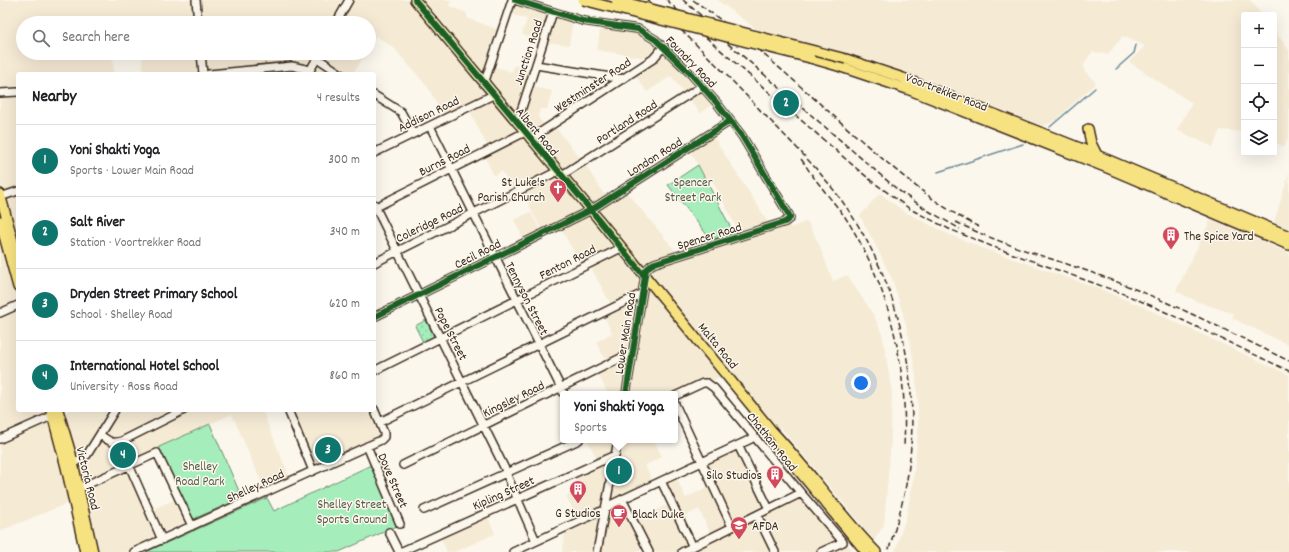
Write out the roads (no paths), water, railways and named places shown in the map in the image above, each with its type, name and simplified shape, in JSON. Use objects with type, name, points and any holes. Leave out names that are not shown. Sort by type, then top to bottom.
[{"type":"main road","name":"Albert Road","points":[[415,0],[644,276]]},
{"type":"main road","name":"Voortrekker Road","points":[[583,0],[838,66],[907,89],[1289,236]]},
{"type":"main road","name":"Voortrekker Road","points":[[616,0],[846,59],[903,78],[1097,155],[1143,179]]},
{"type":"main road","points":[[1088,129],[1091,143],[1097,155]]},
{"type":"main road","points":[[0,196],[16,252]]},
{"type":"main road","name":"Voortrekker Road","points":[[1197,201],[1289,245]]},
{"type":"main road","points":[[0,222],[16,281]]},
{"type":"main road","name":"Malta Road","points":[[644,276],[772,432],[789,449],[857,532],[876,552]]},
{"type":"main road","name":"Victoria Road","points":[[55,413],[70,466],[85,552]]},
{"type":"main road","name":"Malta Road","points":[[772,432],[784,453],[866,552]]},
{"type":"main road","name":"Victoria Road","points":[[75,490],[93,552]]},
{"type":"street","points":[[196,0],[197,16]]},
{"type":"street","points":[[484,84],[514,0]]},
{"type":"street","name":"Foundry Road","points":[[514,0],[583,21],[638,30],[664,46],[702,86],[742,136],[789,215],[790,218],[787,221]]},
{"type":"street","points":[[340,16],[349,1]]},
{"type":"street","name":"Junction Road","points":[[516,123],[553,12]]},
{"type":"street","name":"Westminster Road","points":[[528,136],[623,79],[653,59],[664,46]]},
{"type":"street","points":[[202,60],[203,72]]},
{"type":"street","points":[[235,72],[292,66],[309,72],[315,60]]},
{"type":"street","points":[[324,60],[339,72]]},
{"type":"street","points":[[536,65],[623,79]]},
{"type":"street","name":"Portland Road","points":[[560,173],[702,86]]},
{"type":"street","points":[[0,93],[16,92]]},
{"type":"street","name":"Addison Road","points":[[376,152],[493,94]]},
{"type":"street","points":[[376,96],[401,112],[413,134]]},
{"type":"street","name":"London Road","points":[[590,210],[730,121]]},
{"type":"street","name":"Tennyson Street","points":[[430,126],[563,391]]},
{"type":"street","name":"Burns Road","points":[[376,205],[452,169],[528,136]]},
{"type":"street","name":"Coleridge Road","points":[[376,261],[560,173]]},
{"type":"street","points":[[0,196],[16,192]]},
{"type":"street","name":"Pope Street","points":[[376,210],[463,381],[507,473],[536,541]]},
{"type":"street","name":"Cecil Road","points":[[376,316],[590,210]]},
{"type":"street","name":"Spencer Road","points":[[644,276],[648,267],[655,263],[787,221]]},
{"type":"street","name":"Fenton Road","points":[[376,370],[621,248]]},
{"type":"street","name":"Lower Main Road","points":[[626,391],[644,276]]},
{"type":"street","points":[[375,412],[380,422],[641,294]]},
{"type":"street","points":[[0,313],[16,306]]},
{"type":"street","name":"Kingsley Road","points":[[563,391],[633,352]]},
{"type":"street","name":"Chatham Road","points":[[678,395],[703,383],[711,385],[842,542],[821,552]]},
{"type":"street","name":"Kingsley Road","points":[[403,465],[484,425],[560,392]]},
{"type":"street","points":[[678,410],[732,527]]},
{"type":"street","points":[[70,466],[87,455],[114,412]]},
{"type":"street","points":[[100,435],[111,442],[118,442],[180,412]]},
{"type":"street","points":[[289,412],[313,471]]},
{"type":"street","points":[[0,439],[55,413]]},
{"type":"street","name":"Shelley Road","points":[[134,552],[381,440],[384,437],[384,433],[380,422]]},
{"type":"street","points":[[513,552],[521,550],[536,541],[605,510],[610,505],[622,499],[750,439]]},
{"type":"street","points":[[424,510],[572,443]]},
{"type":"street","points":[[597,552],[617,443]]},
{"type":"street","points":[[738,445],[769,509]]},
{"type":"street","name":"Dove Street","points":[[367,446],[400,524]]},
{"type":"street","points":[[75,490],[157,453],[192,526]]},
{"type":"street","name":"Kipling Street","points":[[399,552],[615,455]]},
{"type":"street","points":[[129,465],[162,540]]},
{"type":"street","points":[[661,481],[693,546]]},
{"type":"street","points":[[682,552],[801,493]]},
{"type":"street","points":[[622,499],[649,552]]},
{"type":"street","points":[[757,515],[775,552]]},
{"type":"street","points":[[389,532],[399,552]]},
{"type":"waterway","points":[[1116,69],[1134,53],[1136,45]]},
{"type":"waterway","points":[[1050,127],[1095,88]]},
{"type":"waterway","points":[[938,172],[1023,144]]},
{"type":"railway","points":[[648,0],[706,54],[814,166],[842,201],[861,231],[878,263],[891,297],[901,331],[908,366],[911,402],[911,438],[908,473],[897,523],[888,552]]},
{"type":"railway","points":[[667,0],[701,33],[856,168],[910,209],[949,229],[991,246],[1124,294],[1157,308],[1289,371]]},
{"type":"railway","points":[[683,0],[718,30]]},
{"type":"railway","points":[[693,0],[758,50],[918,188],[947,209],[979,227]]},
{"type":"railway","points":[[685,11],[737,51],[898,190],[927,210],[960,229]]},
{"type":"railway","points":[[801,159],[845,217],[861,243],[874,271],[893,328],[899,357],[903,387],[904,447]]},
{"type":"railway","points":[[956,222],[994,239],[1092,273],[1157,298],[1289,361]]},
{"type":"place","name":"Salt River","points":[[786,103]]},
{"type":"place","name":"St Luke's Parish Church","points":[[558,203]]},
{"type":"place","name":"The Spice Yard","points":[[1171,250]]},
{"type":"place","name":"Dryden Street Primary School","points":[[328,450]]},
{"type":"place","name":"International Hotel School","points":[[123,455]]},
{"type":"place","name":"Yoni Shakti Yoga","points":[[619,471]]},
{"type":"place","name":"Silo Studios","points":[[775,489]]},
{"type":"place","name":"G Studios","points":[[578,504]]},
{"type":"place","name":"Black Duke","points":[[619,528]]},
{"type":"place","name":"AFDA","points":[[739,540]]},
{"type":"park label","name":"Spencer Street Park","points":[[693,188]]},
{"type":"park label","name":"Shelley Road Park","points":[[200,472]]},
{"type":"park label","name":"Shelley Street Sports Ground","points":[[352,510]]}]
